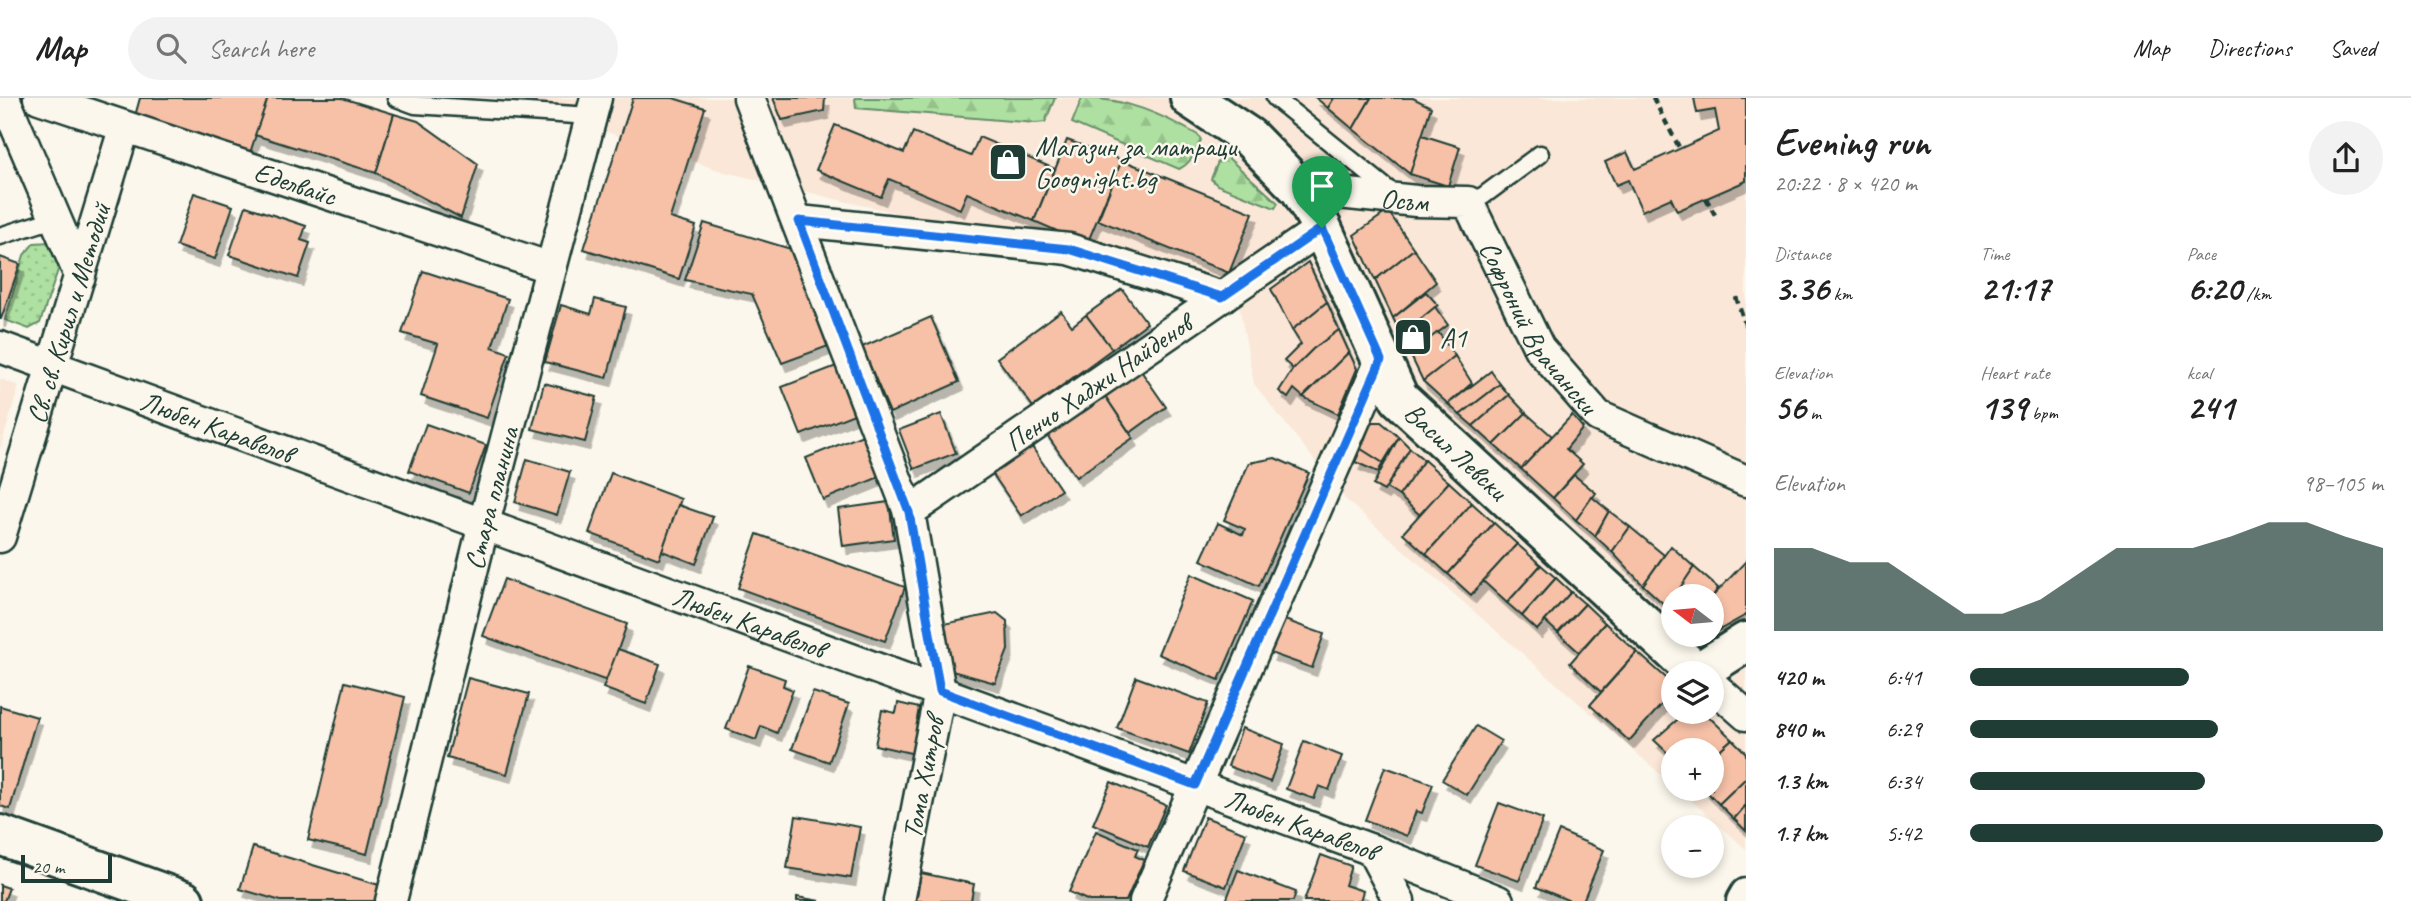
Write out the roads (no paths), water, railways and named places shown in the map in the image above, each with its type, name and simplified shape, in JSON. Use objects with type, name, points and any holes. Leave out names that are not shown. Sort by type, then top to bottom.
[{"type":"street","points":[[4,98],[80,276]]},
{"type":"street","name":"Еделвайс","points":[[39,98],[124,129],[551,268]]},
{"type":"street","name":"Тома Хитров","points":[[749,98],[799,221],[909,512],[940,691],[899,901]]},
{"type":"street","name":"Васил Левски","points":[[1212,103],[1300,189],[1322,228],[1399,398],[1685,661]]},
{"type":"street","name":"Стара планина","points":[[391,901],[484,523],[594,107]]},
{"type":"street","name":"Св. св. Кирил и Методий","points":[[0,537],[124,129]]},
{"type":"street","name":"Осъм","points":[[1300,189],[1400,199],[1468,202]]},
{"type":"street","name":"Софроний Врачански","points":[[1468,202],[1539,348],[1598,416],[1746,481]]},
{"type":"street","points":[[799,221],[1069,249],[1222,297]]},
{"type":"street","name":"Пенчо Хаджи Найденов","points":[[909,512],[1322,228]]},
{"type":"street","name":"Любен Каравелов","points":[[0,348],[1372,850],[1498,901]]},
{"type":"street","points":[[1145,901],[1381,360]]},
{"type":"street","points":[[1722,661],[1746,642]]},
{"type":"street","name":"Васил Левски","points":[[1724,696],[1746,715]]},
{"type":"street","points":[[0,835],[184,901]]},
{"type":"street","points":[[1372,850],[1399,901]]},
{"type":"street","points":[[1742,901],[1746,894]]},
{"type":"lane","points":[[396,98],[415,105],[594,107]]},
{"type":"lane","points":[[1275,98],[1400,199]]},
{"type":"lane","points":[[1468,202],[1483,196],[1540,154]]},
{"type":"lane","points":[[0,236],[54,219]]},
{"type":"place","name":"Магазин за матраци Goognight.bg","points":[[1008,162]]},
{"type":"place","name":"A1","points":[[1413,337]]}]
